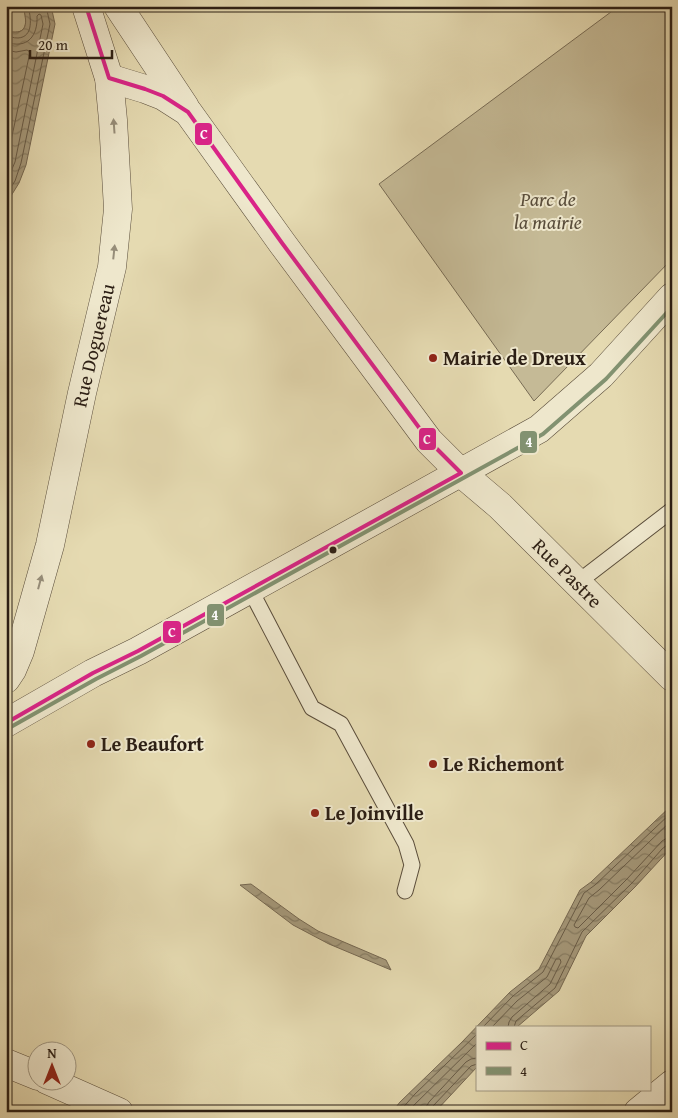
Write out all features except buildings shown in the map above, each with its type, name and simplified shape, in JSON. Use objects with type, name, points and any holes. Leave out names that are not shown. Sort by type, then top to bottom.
[{"type":"street","name":"Rue Doguereau","points":[[6,679],[20,651],[50,544],[82,393],[112,267],[118,209],[114,120],[109,78],[86,6]]},
{"type":"street","name":"Rue Pastre","points":[[118,6],[188,112],[282,243],[429,441],[461,473],[500,506],[672,677]]},
{"type":"street","points":[[109,78],[163,96],[188,112]]},
{"type":"street","points":[[6,723],[93,673],[138,651],[539,429],[601,375],[672,296]]},
{"type":"street","points":[[6,1063],[28,1072]]},
{"type":"street","points":[[638,1112],[672,1084]]},
{"type":"street","points":[[68,1090],[109,1110]]},
{"type":"lane","points":[[577,583],[672,510]]},
{"type":"lane","points":[[250,589],[312,708],[341,724],[406,844],[412,865],[405,891]]},
{"type":"green space","points":[[6,6],[23,6],[25,24],[22,30],[12,32],[6,27]]},
{"type":"green space","name":"Parc de la mairie","points":[[619,6],[672,6],[672,259],[534,401],[379,184]]},
{"type":"water","points":[[23,6],[51,6],[55,24],[26,165],[19,183],[6,204],[6,27],[12,32],[18,32],[24,28],[26,20]]},
{"type":"water","points":[[672,805],[672,847],[586,936],[559,991],[518,1026],[477,1026],[510,992],[539,969],[580,890],[591,882]]},
{"type":"water","points":[[251,884],[318,931],[386,960],[391,970],[329,944],[293,925],[240,885]]},
{"type":"water","points":[[476,1027],[476,1068],[435,1112],[392,1112],[400,1102]]},
{"type":"transit line","name":"C","points":[[6,723],[93,673],[138,651],[461,473],[429,441],[282,243],[188,112],[163,96],[109,78],[86,6]]},
{"type":"transit line","name":"4","points":[[9,728],[543,434],[606,379],[672,307]]},
{"type":"place","name":"Mairie de Dreux","points":[[433,358]]},
{"type":"place","name":"Le Beaufort","points":[[91,744]]},
{"type":"place","name":"Le Richemont","points":[[433,764]]},
{"type":"place","name":"Le Joinville","points":[[315,813]]}]
